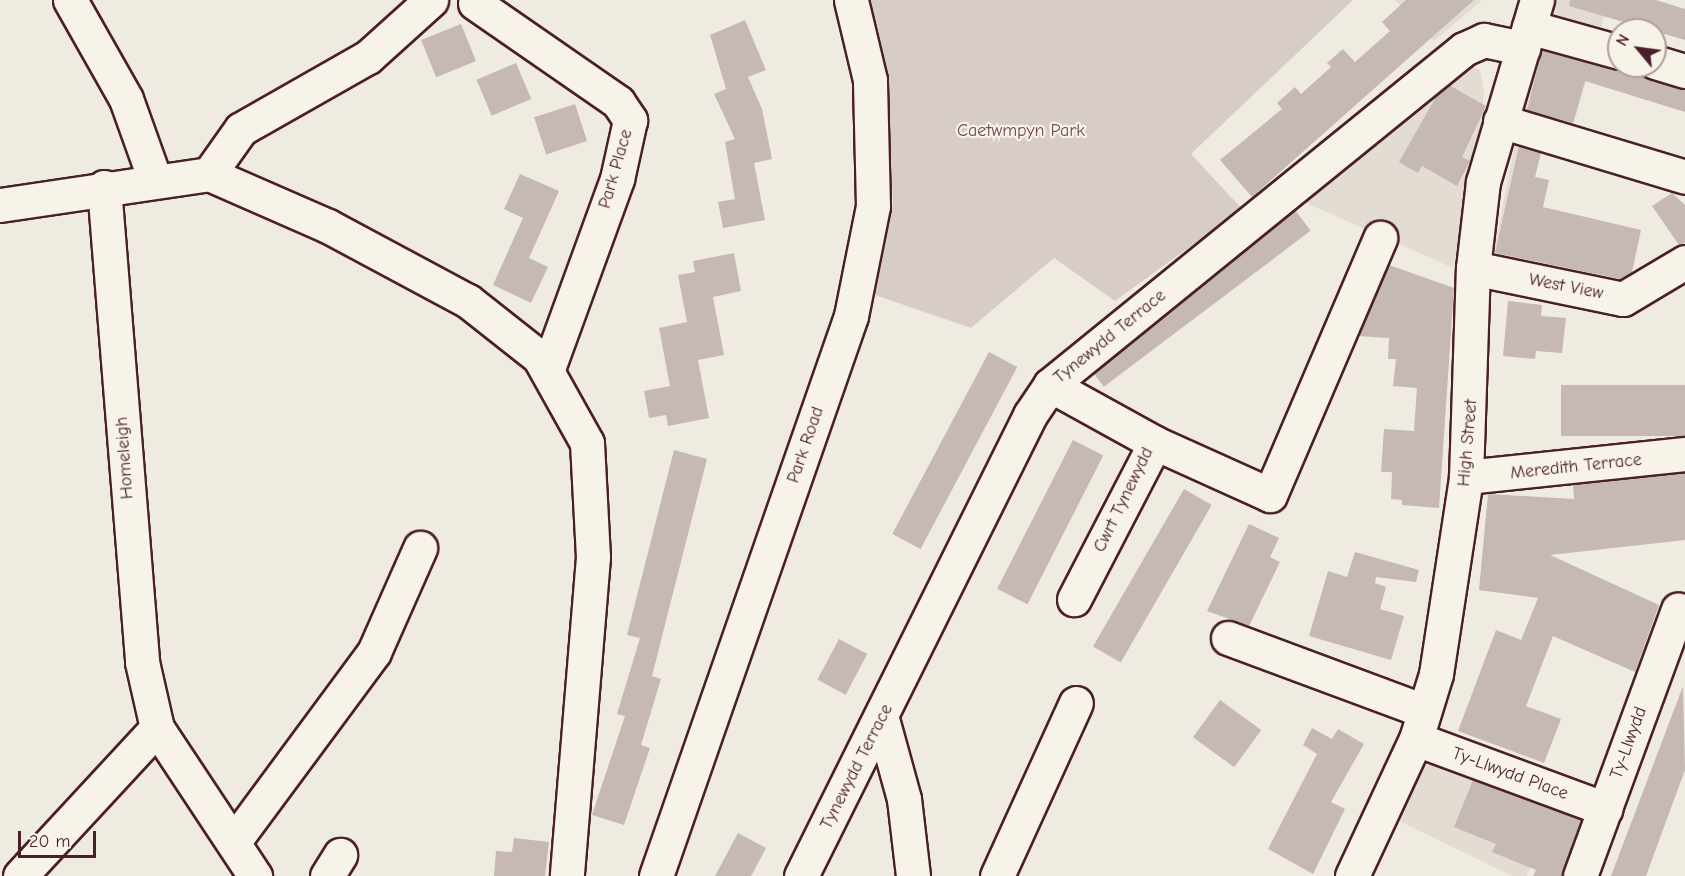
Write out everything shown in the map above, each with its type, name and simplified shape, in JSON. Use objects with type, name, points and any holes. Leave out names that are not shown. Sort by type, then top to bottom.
[{"type":"street","points":[[70,0],[126,99],[155,180]]},
{"type":"street","points":[[209,174],[241,129],[368,57],[431,0]]},
{"type":"street","name":"Park Road","points":[[656,876],[851,316],[873,206],[870,80],[851,0]]},
{"type":"street","name":"Park Place","points":[[475,3],[618,102],[630,120],[617,179],[548,369]]},
{"type":"street","name":"Tynewydd Terrace","points":[[801,876],[882,719],[1030,415],[1050,385],[1464,49],[1530,25],[1607,48]]},
{"type":"street","name":"High Street","points":[[1352,876],[1420,725],[1436,674],[1466,477],[1473,268],[1483,182],[1530,25]]},
{"type":"street","points":[[1667,65],[1685,70]]},
{"type":"street","points":[[1500,121],[1685,177]]},
{"type":"street","points":[[0,205],[104,187],[209,174],[328,226],[468,301],[548,369],[586,443],[593,557],[567,876]]},
{"type":"street","name":"Homeleigh","points":[[104,187],[142,662],[157,728],[235,840],[255,876]]},
{"type":"street","points":[[1155,443],[1270,495],[1380,238]]},
{"type":"street","name":"West View","points":[[1473,268],[1623,299],[1685,262]]},
{"type":"street","name":"Cwrt Tynewydd","points":[[1050,385],[1155,443],[1074,599]]},
{"type":"street","name":"Meredith Terrace","points":[[1466,477],[1685,454]]},
{"type":"street","points":[[235,840],[374,652],[420,548]]},
{"type":"street","name":"Ty-Llwydd","points":[[1580,876],[1678,609]]},
{"type":"street","name":"Ty-Llwydd Place","points":[[1228,638],[1605,809]]},
{"type":"street","points":[[997,876],[1076,703]]},
{"type":"street","points":[[882,719],[904,799],[913,876]]},
{"type":"street","points":[[20,876],[157,728]]},
{"type":"shaded area","points":[[1395,0],[1482,0],[1434,41]]},
{"type":"shaded area","points":[[1551,0],[1609,0],[1567,148],[1543,141],[1516,261],[1493,255],[1530,69]]},
{"type":"shaded area","points":[[1463,64],[1480,70],[1484,91],[1480,141],[1453,268],[1306,203]]},
{"type":"shaded area","points":[[1438,762],[1556,805],[1527,876],[1512,876],[1399,821],[1424,766]]},
{"type":"green space","name":"Caetwmpyn Park","points":[[871,0],[1353,0],[1191,154],[1242,209],[1115,301],[1054,258],[971,328],[875,295],[893,203],[887,68]]},
{"type":"building","points":[[1406,0],[1474,0],[1252,197],[1220,160],[1282,109],[1277,103],[1295,87],[1301,94],[1331,67],[1327,63],[1343,49],[1355,62],[1390,31],[1382,22]]},
{"type":"building","points":[[1570,0],[1656,0],[1685,9],[1685,40],[1667,35],[1667,18],[1610,18],[1569,6]]},
{"type":"building","points":[[745,20],[766,70],[748,77],[762,109],[772,159],[754,163],[765,220],[723,228],[718,202],[735,199],[725,142],[735,139],[714,94],[726,89],[710,35]]},
{"type":"building","points":[[461,24],[476,61],[436,77],[421,40]]},
{"type":"building","points":[[1542,50],[1607,68],[1607,78],[1647,78],[1685,89],[1685,112],[1585,81],[1573,123],[1527,110]]},
{"type":"building","points":[[516,63],[531,99],[492,116],[476,80]]},
{"type":"building","points":[[1449,85],[1486,106],[1462,157],[1470,161],[1457,186],[1422,166],[1418,173],[1399,162],[1437,95]]},
{"type":"building","points":[[575,104],[587,141],[546,154],[534,117]]},
{"type":"building","points":[[1519,146],[1541,153],[1535,177],[1549,180],[1543,207],[1641,230],[1632,272],[1620,279],[1495,253]]},
{"type":"building","points":[[520,174],[559,191],[529,258],[548,267],[531,303],[493,285],[523,218],[504,209]]},
{"type":"building","points":[[1672,193],[1685,205],[1685,243],[1679,245],[1652,206]]},
{"type":"building","points":[[1295,210],[1311,231],[1104,387],[1088,366]]},
{"type":"building","points":[[734,253],[741,291],[713,297],[724,355],[698,360],[709,418],[668,426],[666,415],[649,418],[644,391],[670,386],[659,328],[687,322],[678,275],[695,272],[693,261]]},
{"type":"building","points":[[1389,265],[1454,288],[1439,508],[1402,505],[1402,500],[1391,499],[1392,472],[1381,472],[1384,429],[1414,431],[1417,388],[1393,386],[1396,359],[1388,359],[1389,338],[1358,336]]},
{"type":"building","points":[[1508,301],[1542,305],[1541,316],[1566,318],[1562,353],[1536,351],[1535,359],[1503,356]]},
{"type":"building","points":[[989,352],[1017,367],[921,549],[892,534]]},
{"type":"building","points":[[1561,385],[1685,385],[1685,436],[1561,436]]},
{"type":"building","points":[[1073,440],[1103,455],[1027,604],[997,589]]},
{"type":"building","points":[[674,450],[707,459],[652,676],[661,679],[641,745],[650,748],[624,825],[592,815],[625,716],[617,714],[640,638],[627,635]]},
{"type":"building","points":[[1685,473],[1685,540],[1550,555],[1659,605],[1635,672],[1553,636],[1526,706],[1561,719],[1544,763],[1458,731],[1496,630],[1521,640],[1538,598],[1479,590],[1488,494],[1574,499],[1573,485]]},
{"type":"building","points":[[1184,489],[1212,505],[1121,663],[1093,647]]},
{"type":"building","points":[[1249,524],[1279,538],[1270,557],[1280,562],[1249,626],[1207,611]]},
{"type":"building","points":[[1355,552],[1419,570],[1416,582],[1376,577],[1375,583],[1386,587],[1380,609],[1404,616],[1391,660],[1309,636],[1328,571],[1347,577]]},
{"type":"building","points":[[839,639],[867,654],[846,695],[817,680]]},
{"type":"building","points":[[1683,686],[1685,770],[1646,876],[1611,876]]},
{"type":"building","points":[[1220,700],[1261,730],[1234,767],[1193,737]]},
{"type":"building","points":[[1312,728],[1332,739],[1338,729],[1364,744],[1331,802],[1345,809],[1313,874],[1268,849],[1317,754],[1303,745]]},
{"type":"building","points":[[1473,780],[1581,820],[1562,876],[1533,876],[1536,870],[1492,852],[1496,844],[1454,827]]},
{"type":"building","points":[[738,833],[766,848],[756,867],[751,876],[715,876]]},
{"type":"building","points":[[514,838],[549,842],[545,876],[494,876],[496,851],[512,852]]}]
